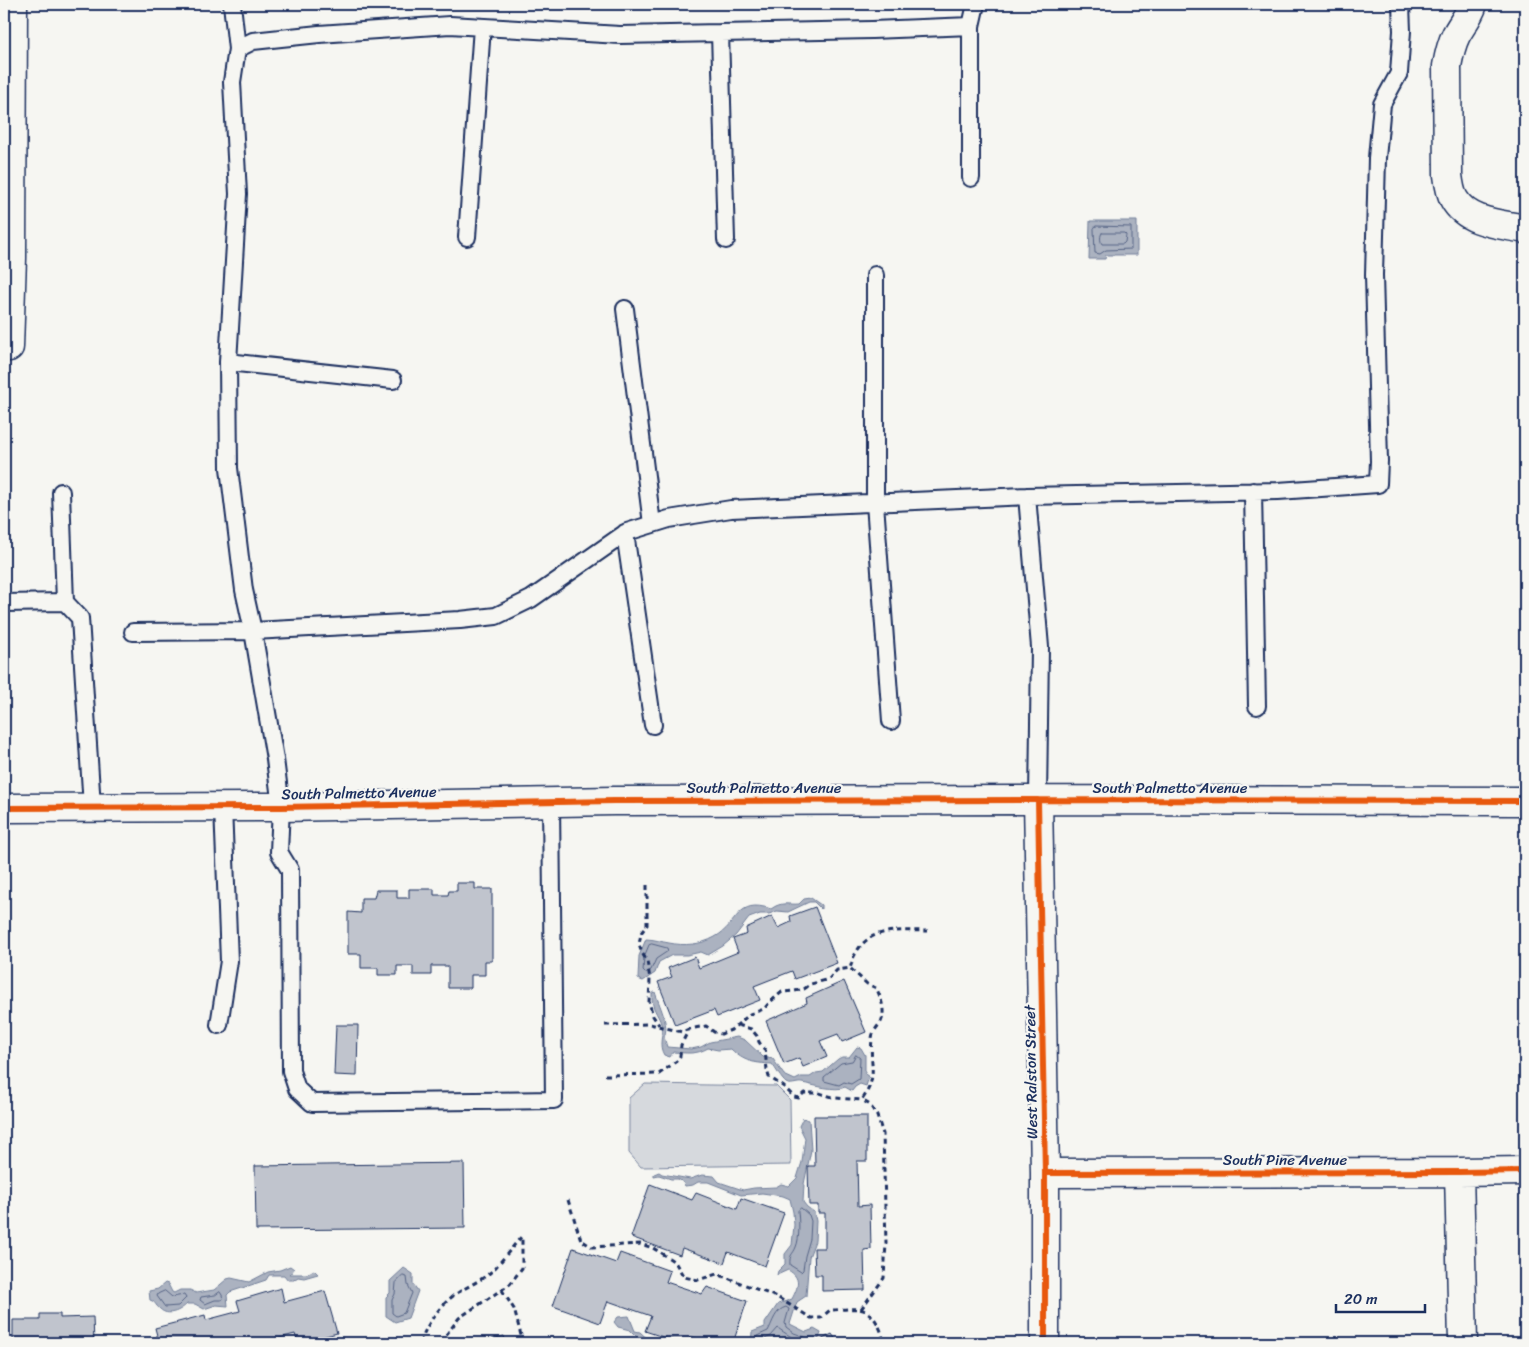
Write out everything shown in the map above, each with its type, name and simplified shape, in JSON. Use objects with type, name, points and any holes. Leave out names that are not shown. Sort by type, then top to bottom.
[{"type":"street","points":[[9,347],[8,258],[13,4]]},
{"type":"street","points":[[1473,4],[1469,16],[1455,37],[1449,52],[1447,66],[1448,176],[1450,189],[1453,198],[1463,211],[1476,218],[1525,229]]},
{"type":"street","name":"West Ralston Street","points":[[1038,800],[1045,1173],[1045,1343]]},
{"type":"street","name":"South Palmetto Avenue","points":[[4,808],[281,807],[551,802],[1525,801]]},
{"type":"street","name":"South Pine Avenue","points":[[1045,1173],[1459,1172],[1525,1170]]},
{"type":"street","points":[[1459,1172],[1463,1343]]},
{"type":"lane","points":[[232,4],[237,49],[232,82],[238,194],[228,362],[229,468],[244,590],[275,760],[281,807],[279,852],[290,870],[292,1071],[297,1089],[312,1103],[554,1100],[551,802]]},
{"type":"lane","points":[[971,178],[971,26],[976,4]]},
{"type":"lane","points":[[134,632],[253,631],[460,620],[496,616],[531,599],[625,533],[669,519],[731,510],[1027,496],[1254,491],[1378,484],[1374,275],[1377,158],[1382,104],[1399,73],[1402,4]]},
{"type":"lane","points":[[237,49],[253,42],[318,34],[450,25],[620,35],[971,26]]},
{"type":"lane","points":[[467,237],[482,27]]},
{"type":"lane","points":[[720,33],[726,240]]},
{"type":"lane","points":[[875,276],[875,503],[891,721]]},
{"type":"lane","points":[[625,309],[652,524]]},
{"type":"lane","points":[[228,362],[393,380]]},
{"type":"lane","points":[[1254,491],[1257,706]]},
{"type":"lane","points":[[61,492],[65,602],[80,618],[92,807]]},
{"type":"lane","points":[[1027,496],[1040,647],[1038,800]]},
{"type":"lane","points":[[625,533],[653,725]]},
{"type":"lane","points":[[4,603],[65,602]]},
{"type":"lane","points":[[219,1025],[229,961],[223,807]]},
{"type":"path","points":[[647,885],[647,925],[640,933],[639,945],[647,961],[650,979],[649,1002],[653,1016],[659,1025]]},
{"type":"path","points":[[850,968],[856,952],[866,939],[883,932],[928,931]]},
{"type":"path","points":[[605,1025],[650,1024],[682,1032],[706,1026],[714,1032],[721,1034],[731,1030],[750,1014],[764,1009],[782,992],[804,989],[811,984],[829,980],[838,970],[850,968]]},
{"type":"path","points":[[850,968],[867,984],[876,988],[882,999],[882,1019],[872,1036],[873,1074],[869,1089],[862,1100]]},
{"type":"path","points":[[738,1025],[751,1030],[757,1036],[765,1050],[768,1077],[784,1087],[794,1097],[799,1098],[804,1093],[819,1093],[836,1098],[862,1100],[870,1105],[877,1116],[883,1134],[886,1243],[884,1278],[861,1309]]},
{"type":"path","points":[[605,1075],[659,1074],[678,1060],[681,1046],[689,1029]]},
{"type":"path","points":[[568,1200],[581,1240],[592,1247],[640,1244],[653,1248],[676,1262],[684,1277],[698,1280],[717,1274],[777,1297],[811,1318],[821,1318],[830,1310],[861,1309],[873,1318],[882,1333],[884,1343]]},
{"type":"path","points":[[420,1343],[425,1330],[444,1305],[457,1293],[482,1279],[522,1236],[522,1268],[510,1284],[459,1318],[442,1343]]},
{"type":"path","points":[[502,1290],[514,1308],[522,1339],[537,1343]]},
{"type":"shaded area","points":[[645,1084],[776,1086],[790,1100],[791,1165],[641,1167],[629,1153],[629,1098]]},
{"type":"water","points":[[1090,221],[1137,221],[1137,255],[1106,255],[1105,259],[1089,259]]},
{"type":"water","points":[[811,898],[821,905],[821,909],[814,902],[809,902],[788,912],[777,911],[749,918],[736,935],[708,955],[701,952],[687,955],[672,955],[659,962],[655,973],[643,981],[638,979],[639,956],[646,939],[666,943],[698,943],[710,940],[723,932],[744,909],[751,906],[771,909],[782,904],[799,904],[804,899]]},
{"type":"water","points":[[655,992],[665,1021],[666,1032],[664,1037],[667,1047],[691,1049],[701,1047],[710,1042],[737,1037],[745,1040],[763,1057],[773,1059],[784,1075],[795,1080],[823,1072],[838,1059],[849,1057],[857,1047],[861,1048],[865,1055],[865,1074],[869,1077],[866,1086],[860,1084],[852,1091],[845,1087],[830,1088],[802,1083],[788,1084],[782,1079],[772,1064],[750,1061],[740,1057],[731,1049],[718,1050],[708,1048],[695,1053],[673,1052],[670,1057],[664,1055],[661,1044],[661,1025],[652,1002],[652,993]]},
{"type":"water","points":[[803,1118],[809,1120],[811,1150],[804,1184],[803,1202],[814,1212],[816,1221],[815,1241],[809,1257],[806,1296],[797,1302],[790,1324],[806,1332],[814,1329],[821,1333],[818,1341],[812,1340],[810,1343],[751,1343],[752,1332],[765,1327],[765,1323],[778,1304],[792,1299],[797,1287],[798,1283],[795,1276],[788,1270],[777,1275],[778,1271],[785,1264],[785,1254],[792,1245],[794,1225],[790,1199],[762,1193],[741,1195],[708,1182],[698,1182],[685,1186],[678,1179],[659,1175],[654,1176],[654,1174],[659,1172],[690,1179],[702,1175],[714,1176],[719,1182],[743,1190],[776,1187],[781,1184],[789,1186],[797,1178],[802,1162],[805,1138],[799,1126]]},
{"type":"water","points":[[290,1266],[294,1269],[290,1274],[307,1274],[314,1270],[318,1274],[304,1278],[298,1277],[294,1280],[288,1280],[284,1275],[269,1275],[266,1280],[230,1292],[227,1295],[228,1306],[216,1305],[204,1309],[195,1304],[187,1304],[177,1311],[167,1313],[150,1300],[149,1291],[158,1289],[165,1283],[168,1284],[174,1293],[180,1290],[190,1290],[196,1293],[214,1290],[227,1279],[231,1278],[249,1282],[268,1272]]},
{"type":"water","points":[[404,1268],[413,1274],[413,1284],[418,1291],[408,1318],[395,1322],[386,1316],[386,1297],[390,1293],[390,1281]]},
{"type":"water","points":[[629,1316],[635,1331],[640,1332],[652,1343],[643,1343],[630,1330],[618,1327],[614,1322],[618,1317]]},
{"type":"building","points":[[457,883],[475,883],[475,889],[492,889],[492,961],[485,961],[485,975],[471,975],[471,988],[448,988],[448,966],[431,966],[431,975],[413,975],[413,966],[397,966],[397,975],[378,975],[378,968],[361,968],[361,954],[348,954],[348,912],[361,913],[361,898],[374,898],[376,890],[397,890],[397,898],[409,898],[409,889],[434,889],[434,895],[448,895],[449,891],[457,891]]},
{"type":"building","points":[[815,907],[837,963],[795,979],[792,971],[754,986],[760,1000],[717,1017],[714,1010],[675,1025],[658,982],[672,977],[668,968],[695,957],[699,968],[738,952],[733,939],[747,934],[746,928],[772,916],[778,928],[791,922],[790,916]]},
{"type":"building","points":[[844,981],[866,1032],[842,1042],[838,1034],[820,1041],[827,1057],[803,1067],[799,1058],[784,1064],[766,1021],[807,1003],[806,998]]},
{"type":"building","points":[[336,1025],[358,1025],[357,1076],[334,1075]]},
{"type":"building","points":[[814,1116],[867,1116],[867,1161],[857,1161],[858,1206],[870,1205],[871,1249],[864,1250],[865,1290],[822,1291],[822,1275],[815,1275],[814,1248],[825,1248],[825,1213],[818,1213],[818,1205],[809,1205],[808,1166],[815,1166]]},
{"type":"building","points":[[464,1163],[465,1228],[256,1230],[255,1166]]},
{"type":"building","points":[[650,1184],[692,1200],[696,1193],[737,1209],[741,1198],[784,1213],[765,1266],[728,1252],[724,1263],[682,1248],[680,1255],[631,1237]]},
{"type":"building","points":[[573,1248],[616,1263],[620,1253],[670,1271],[666,1282],[702,1294],[707,1287],[747,1301],[733,1343],[711,1343],[690,1336],[688,1343],[681,1343],[645,1331],[651,1316],[608,1301],[600,1323],[553,1306]]},
{"type":"building","points":[[281,1288],[284,1302],[325,1291],[337,1333],[300,1343],[298,1343],[295,1334],[260,1343],[159,1343],[155,1328],[205,1315],[206,1320],[240,1311],[237,1301]]},
{"type":"building","points":[[40,1314],[60,1314],[60,1318],[93,1317],[94,1343],[13,1343],[13,1320],[40,1320]]},
{"type":"building","points":[[832,1334],[838,1343],[815,1343]]},
{"type":"building","points":[[504,1336],[506,1343],[478,1343]]},
{"type":"cycle path","points":[[1038,800],[1045,1173],[1045,1343]]},
{"type":"cycle path","points":[[4,808],[281,807],[614,801],[1525,801]]},
{"type":"cycle path","points":[[1045,1173],[1525,1171]]}]
